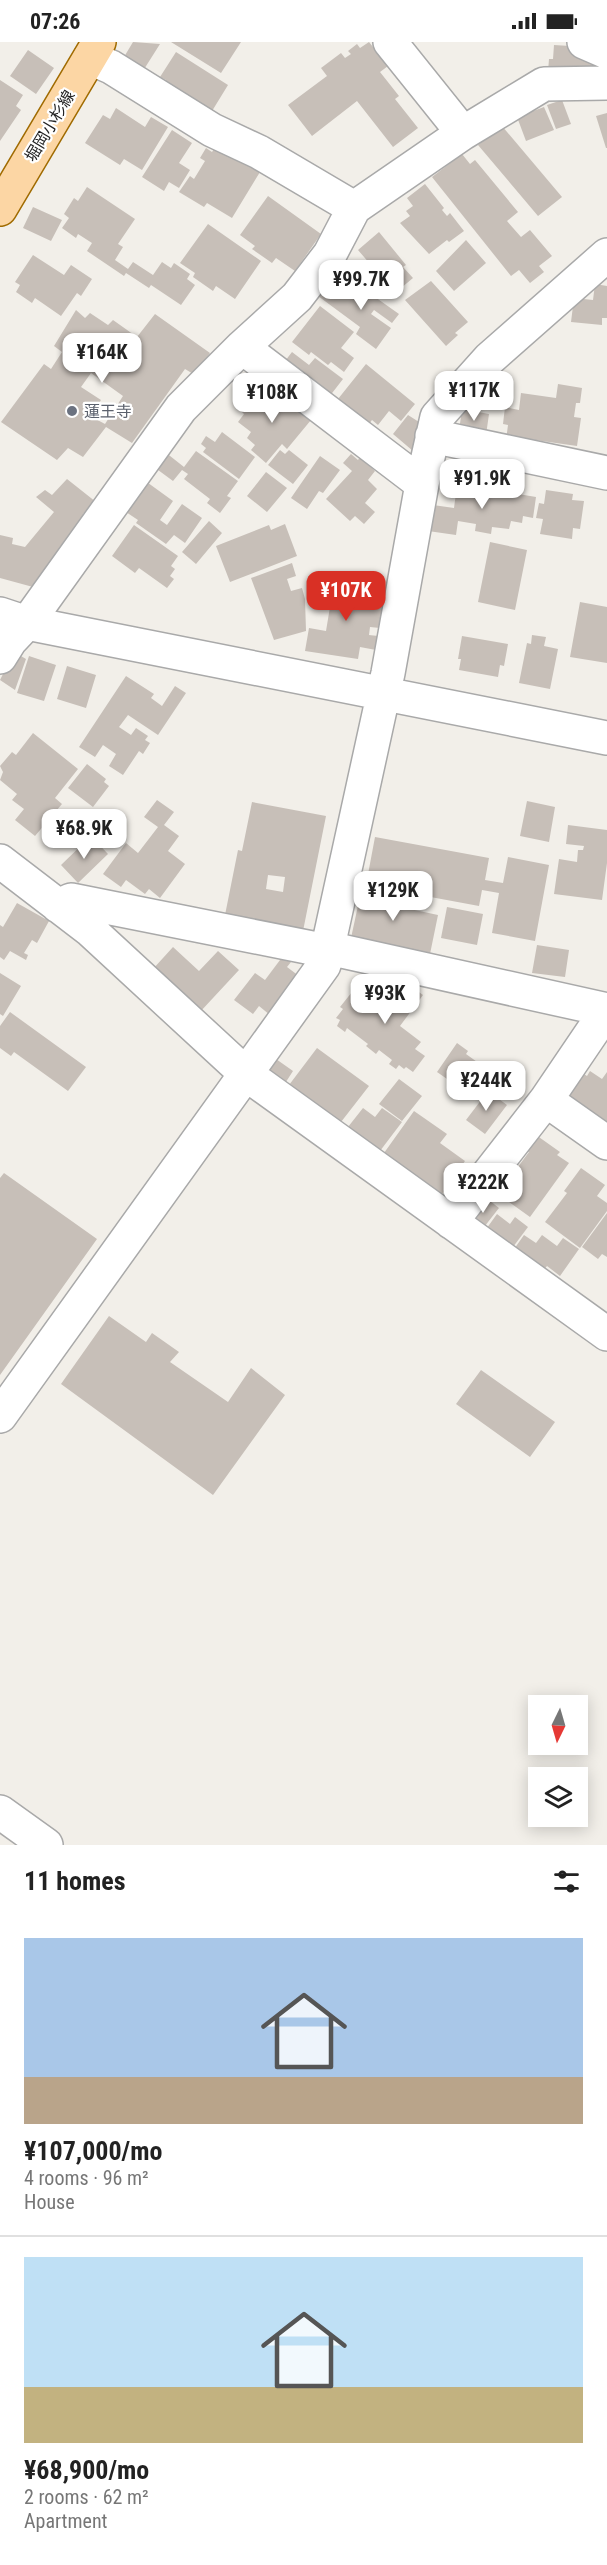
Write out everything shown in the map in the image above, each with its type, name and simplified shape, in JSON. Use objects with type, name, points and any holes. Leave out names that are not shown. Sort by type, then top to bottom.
[{"type":"main road","name":"堀岡小杉線","points":[[0,209],[94,50]]},
{"type":"street","points":[[390,42],[462,133]]},
{"type":"street","points":[[584,42],[607,52]]},
{"type":"street","points":[[94,50],[111,67],[212,130],[259,152],[354,208]]},
{"type":"street","points":[[0,657],[10,640],[14,619],[182,408],[242,347],[297,297],[330,254],[354,208],[462,133],[544,84],[607,82]]},
{"type":"street","points":[[0,1416],[324,965],[384,694],[422,483],[437,417],[489,359],[607,255]]},
{"type":"street","points":[[242,347],[422,483]]},
{"type":"street","points":[[432,436],[607,473]]},
{"type":"street","points":[[14,619],[607,738]]},
{"type":"street","points":[[0,861],[90,930],[246,1074],[607,1334]]},
{"type":"street","points":[[58,906],[71,900],[328,950],[607,1010],[546,1100],[452,1222]]},
{"type":"street","points":[[546,1100],[607,1143]]},
{"type":"street","points":[[0,1812],[46,1845]]},
{"type":"building","points":[[133,42],[160,44],[141,74],[121,62]]},
{"type":"building","points":[[171,42],[241,42],[221,73]]},
{"type":"building","points":[[369,42],[388,66],[380,72],[399,96],[395,99],[418,128],[393,147],[357,101],[312,136],[288,105],[327,76],[321,68],[341,53],[345,58],[351,54],[348,51],[357,44],[360,48]]},
{"type":"building","points":[[554,45],[570,46],[570,52],[584,52],[607,65],[607,74],[548,72],[549,59],[553,59]]},
{"type":"building","points":[[28,50],[54,68],[36,94],[10,76]]},
{"type":"building","points":[[176,52],[228,85],[209,116],[162,87],[166,80],[160,77]]},
{"type":"building","points":[[0,80],[23,95],[16,106],[21,110],[0,141]]},
{"type":"building","points":[[562,100],[571,124],[556,129],[547,105]]},
{"type":"building","points":[[544,107],[554,130],[526,141],[517,117]]},
{"type":"building","points":[[116,108],[145,127],[151,117],[168,127],[142,170],[124,159],[120,165],[85,143],[103,115],[110,119]]},
{"type":"building","points":[[607,113],[607,148],[606,148],[596,116]]},
{"type":"building","points":[[502,126],[562,197],[538,216],[478,145]]},
{"type":"building","points":[[172,130],[192,143],[179,163],[190,170],[179,188],[169,182],[164,191],[142,177]]},
{"type":"building","points":[[216,146],[260,172],[232,218],[207,203],[204,207],[179,192],[190,176],[194,179],[205,161],[200,158],[206,148],[212,152]]},
{"type":"building","points":[[462,154],[470,164],[475,160],[518,212],[507,221],[521,237],[530,230],[552,256],[539,266],[544,272],[530,283],[519,270],[511,276],[432,177]]},
{"type":"building","points":[[425,184],[444,208],[442,210],[447,216],[450,213],[464,231],[449,242],[447,240],[429,254],[400,223],[410,216],[406,211],[413,206],[407,198]]},
{"type":"building","points":[[87,187],[135,219],[118,244],[123,247],[115,260],[128,269],[133,262],[153,275],[162,262],[171,268],[174,263],[190,274],[187,279],[195,285],[181,305],[151,285],[149,288],[126,273],[124,276],[87,251],[92,243],[78,234],[76,238],[62,228],[69,218],[64,214],[74,198],[78,201]]},
{"type":"building","points":[[268,196],[321,234],[295,271],[276,258],[272,263],[252,249],[255,246],[240,235]]},
{"type":"building","points":[[33,207],[62,220],[51,241],[23,228]]},
{"type":"building","points":[[208,224],[261,261],[235,299],[216,286],[213,291],[193,277],[195,273],[180,263]]},
{"type":"building","points":[[379,232],[406,265],[403,267],[413,278],[395,293],[358,250]]},
{"type":"building","points":[[466,240],[486,263],[454,291],[436,271]]},
{"type":"building","points":[[33,255],[64,275],[71,265],[92,279],[81,296],[77,293],[61,316],[35,298],[32,303],[16,292],[20,285],[15,282]]},
{"type":"building","points":[[351,280],[399,314],[392,323],[374,310],[371,314],[391,328],[376,349],[356,334],[360,327],[318,296],[328,282],[342,292]]},
{"type":"building","points":[[431,281],[468,322],[455,333],[458,335],[446,346],[405,300]]},
{"type":"building","points":[[595,284],[607,286],[607,318],[602,318],[602,325],[571,322],[574,298],[593,300]]},
{"type":"building","points":[[320,306],[354,332],[341,348],[354,358],[344,372],[331,362],[328,365],[311,352],[309,355],[292,342]]},
{"type":"building","points":[[76,310],[85,318],[90,313],[108,325],[113,320],[137,337],[155,314],[210,353],[195,375],[185,369],[132,443],[106,427],[83,457],[68,448],[57,460],[1,422],[44,364],[51,369],[62,352],[54,346]],"holes":[[[91,373],[123,396],[105,424],[90,416],[101,400],[81,387]]]},
{"type":"building","points":[[292,352],[309,365],[315,358],[343,379],[329,397],[282,365]]},
{"type":"building","points":[[366,364],[415,404],[401,421],[389,411],[378,425],[372,420],[365,429],[334,404]]},
{"type":"building","points":[[558,384],[582,388],[580,403],[576,403],[574,417],[581,418],[577,446],[528,439],[528,442],[506,440],[508,425],[503,424],[505,407],[519,410],[521,393],[556,398]]},
{"type":"building","points":[[271,388],[311,420],[287,449],[282,444],[266,463],[251,450],[255,445],[247,438],[251,432],[238,422],[244,414],[239,409],[248,398],[257,405]]},
{"type":"building","points":[[462,409],[489,414],[486,435],[459,431]]},
{"type":"building","points":[[408,415],[419,422],[413,451],[393,434]]},
{"type":"building","points":[[222,432],[255,457],[239,479],[203,452],[206,448],[201,444],[206,436],[215,442]]},
{"type":"building","points":[[280,450],[285,454],[289,450],[308,465],[293,484],[268,465]]},
{"type":"building","points":[[196,451],[238,481],[227,496],[231,498],[220,513],[207,503],[210,499],[184,479],[188,474],[182,470],[173,481],[154,467],[165,452],[184,467]]},
{"type":"building","points":[[351,454],[358,460],[360,457],[375,471],[368,480],[377,489],[365,503],[375,512],[364,524],[355,516],[350,521],[326,499],[352,471],[343,463]]},
{"type":"building","points":[[320,456],[340,470],[323,493],[319,491],[307,509],[291,498]]},
{"type":"building","points":[[266,472],[287,488],[267,512],[247,496]]},
{"type":"building","points":[[67,479],[96,502],[83,514],[88,520],[33,587],[0,578],[0,535],[13,538],[12,544],[25,547],[54,512],[36,497],[45,490],[52,495]]},
{"type":"building","points":[[480,479],[491,481],[490,489],[536,497],[533,518],[523,516],[522,523],[511,521],[509,529],[492,527],[491,534],[475,531],[476,524],[458,521],[456,535],[428,531],[433,505],[454,508],[456,493],[462,494],[464,482],[479,484]]},
{"type":"building","points":[[144,480],[173,501],[160,520],[167,525],[182,504],[202,518],[185,543],[174,535],[166,544],[136,523],[138,520],[123,510]]},
{"type":"building","points":[[546,490],[573,494],[572,500],[584,501],[580,529],[573,528],[572,539],[540,534],[543,519],[536,518],[539,503],[544,504]]},
{"type":"building","points":[[209,521],[222,533],[196,564],[182,552]]},
{"type":"building","points":[[285,524],[297,556],[230,582],[216,546],[269,525],[271,530]]},
{"type":"building","points":[[134,525],[178,556],[171,566],[175,569],[170,576],[174,579],[167,588],[139,568],[135,573],[112,556]]},
{"type":"building","points":[[490,542],[527,550],[515,610],[478,602]]},
{"type":"building","points":[[292,563],[296,576],[287,579],[291,591],[302,588],[305,599],[306,631],[274,640],[251,578]]},
{"type":"building","points":[[320,576],[333,578],[333,582],[341,584],[339,598],[359,601],[361,587],[371,589],[370,593],[378,594],[377,603],[384,604],[380,628],[370,627],[369,635],[378,636],[376,650],[360,647],[358,659],[305,651],[309,628],[326,631],[330,607],[323,606],[324,600],[317,599]]},
{"type":"building","points":[[580,602],[607,607],[607,663],[570,657]]},
{"type":"building","points":[[532,635],[546,637],[544,646],[558,649],[550,689],[519,683],[527,643],[531,644]]},
{"type":"building","points":[[462,636],[508,644],[504,666],[500,665],[498,677],[459,670],[461,659],[458,659]]},
{"type":"building","points":[[14,652],[26,659],[15,690],[0,680]]},
{"type":"building","points":[[29,656],[56,665],[44,701],[17,693]]},
{"type":"building","points":[[67,666],[96,675],[86,708],[57,699]]},
{"type":"building","points":[[126,676],[154,694],[151,698],[162,706],[175,686],[186,693],[158,735],[128,715],[119,727],[131,735],[136,728],[148,736],[145,740],[150,743],[143,754],[139,751],[123,775],[109,766],[116,754],[103,745],[95,757],[79,747]]},
{"type":"building","points":[[33,733],[78,769],[55,798],[62,804],[35,836],[15,820],[24,809],[12,800],[17,794],[0,780],[3,772],[0,766],[12,752],[16,755]]},
{"type":"building","points":[[87,764],[106,779],[104,782],[109,786],[93,807],[68,788]]},
{"type":"building","points":[[157,800],[174,812],[164,825],[179,836],[168,851],[185,864],[160,898],[149,889],[145,894],[126,880],[121,887],[103,874],[126,843],[138,853],[158,827],[144,817]]},
{"type":"building","points":[[527,801],[555,807],[549,842],[520,836]]},
{"type":"building","points":[[252,802],[326,816],[303,931],[225,915],[238,850],[242,851]],"holes":[[[268,875],[285,877],[283,892],[266,889]]]},
{"type":"building","points":[[568,825],[607,830],[607,863],[602,900],[554,894],[559,859],[577,862],[578,850],[583,850],[584,846],[566,844]]},
{"type":"building","points":[[91,836],[108,854],[78,883],[61,865]]},
{"type":"building","points":[[375,837],[489,858],[485,880],[503,883],[508,857],[549,865],[535,941],[492,933],[499,893],[482,890],[479,906],[366,885]]},
{"type":"building","points":[[362,887],[413,897],[410,909],[438,915],[430,954],[351,938]]},
{"type":"building","points":[[17,903],[49,921],[37,943],[32,940],[24,953],[28,955],[26,960],[10,951],[4,960],[0,957],[0,925],[3,927]]},
{"type":"building","points":[[447,907],[483,914],[477,945],[441,938]]},
{"type":"building","points":[[537,945],[569,950],[565,977],[532,973]]},
{"type":"building","points":[[173,947],[199,971],[218,951],[239,970],[200,1012],[153,969]]},
{"type":"building","points":[[283,956],[291,962],[287,967],[299,976],[270,1015],[259,1006],[253,1014],[234,1000],[255,973],[265,980]]},
{"type":"building","points":[[0,973],[21,986],[3,1016],[0,1014]]},
{"type":"building","points":[[401,979],[423,995],[400,1026],[421,1042],[415,1049],[425,1056],[413,1072],[399,1065],[396,1069],[389,1064],[392,1060],[379,1050],[376,1054],[366,1046],[368,1044],[347,1028],[345,1032],[337,1026],[340,1020],[336,1018],[343,1009],[340,1007],[352,992],[379,1008]]},
{"type":"building","points":[[10,1012],[86,1067],[68,1091],[14,1052],[11,1056],[0,1048],[0,1026]]},
{"type":"building","points":[[457,1043],[468,1051],[466,1054],[491,1072],[473,1097],[437,1072]]},
{"type":"building","points":[[317,1048],[369,1086],[341,1122],[310,1099],[306,1104],[286,1089]]},
{"type":"building","points":[[276,1059],[293,1071],[282,1088],[264,1076]]},
{"type":"building","points":[[578,1070],[587,1076],[590,1071],[602,1079],[607,1072],[607,1123],[562,1092]]},
{"type":"building","points":[[399,1079],[422,1096],[402,1121],[379,1104]]},
{"type":"building","points":[[488,1091],[507,1105],[485,1134],[466,1120]]},
{"type":"building","points":[[363,1108],[375,1117],[382,1108],[402,1122],[380,1151],[348,1127]]},
{"type":"building","points":[[414,1111],[447,1134],[440,1143],[465,1161],[442,1194],[384,1153]]},
{"type":"building","points":[[536,1135],[560,1152],[557,1155],[569,1163],[530,1217],[502,1197],[510,1186],[506,1183],[529,1152],[525,1150]]},
{"type":"building","points":[[581,1168],[605,1185],[597,1196],[607,1203],[607,1211],[580,1248],[545,1222],[567,1193],[564,1191]]},
{"type":"building","points":[[4,1173],[97,1239],[0,1375],[0,1178]]},
{"type":"building","points":[[485,1197],[499,1208],[481,1231],[467,1221]]},
{"type":"building","points":[[607,1213],[607,1257],[602,1254],[598,1259],[582,1247]]},
{"type":"building","points":[[497,1214],[510,1224],[515,1217],[528,1227],[510,1251],[484,1232]]},
{"type":"building","points":[[524,1235],[536,1243],[542,1235],[557,1246],[563,1238],[579,1249],[560,1276],[547,1266],[541,1273],[512,1252]]},
{"type":"building","points":[[109,1316],[146,1342],[152,1333],[179,1352],[170,1362],[228,1402],[251,1368],[285,1395],[213,1495],[61,1384]]},
{"type":"building","points":[[481,1370],[555,1422],[530,1457],[456,1404]]},
{"type":"place","name":"蓮王寺","points":[[72,411]]}]
